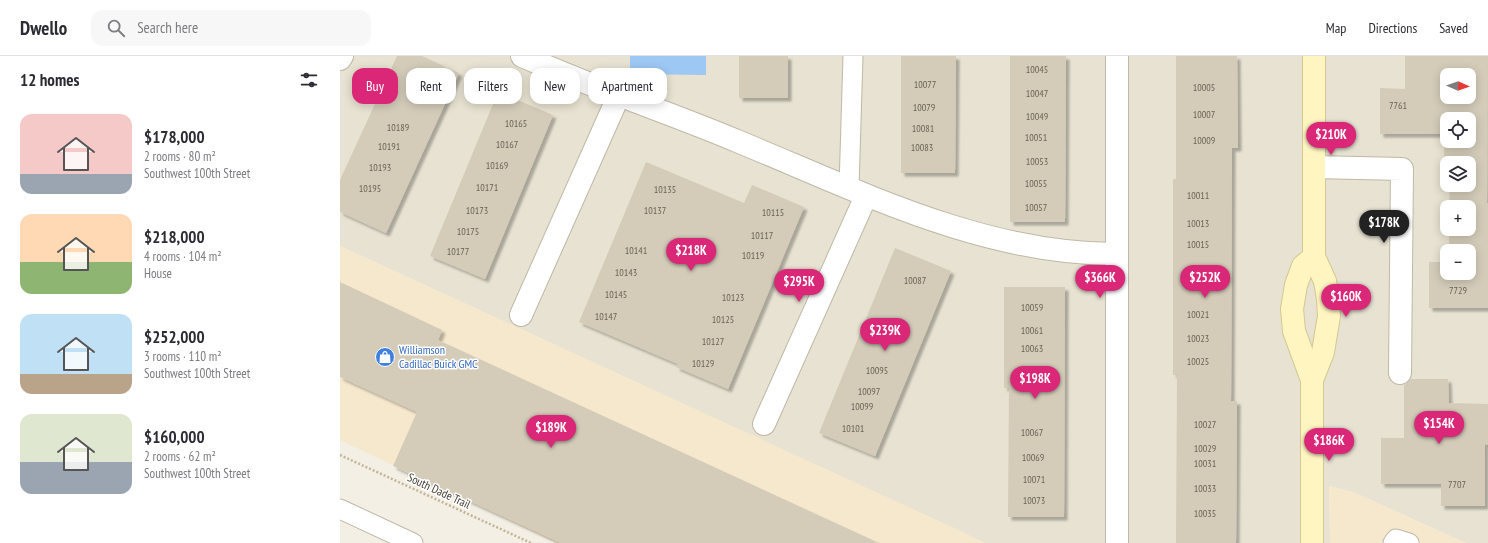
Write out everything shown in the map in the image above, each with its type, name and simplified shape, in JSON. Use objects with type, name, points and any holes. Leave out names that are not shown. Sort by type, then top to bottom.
[{"type":"street","points":[[340,60],[342,56]]},
{"type":"street","points":[[522,56],[588,83]]},
{"type":"street","points":[[1117,56],[1117,543]]},
{"type":"street","points":[[1312,380],[1323,352],[1329,316],[1325,281],[1314,257],[1314,56]]},
{"type":"street","points":[[521,315],[615,104]]},
{"type":"street","points":[[640,104],[735,140],[858,192],[937,222],[1007,241],[1088,254],[1116,254]]},
{"type":"street","points":[[1314,167],[1402,169],[1400,373]]},
{"type":"street","points":[[764,424],[858,192]]},
{"type":"street","points":[[1312,543],[1312,380],[1294,331],[1292,309],[1296,285],[1303,266],[1314,257]]},
{"type":"lane","points":[[852,56],[858,192]]},
{"type":"lane","points":[[340,509],[413,543]]},
{"type":"lane","points":[[1393,543],[1396,539],[1409,543]]},
{"type":"path","name":"South Dade Trail","points":[[340,455],[531,543]]},
{"type":"shaded area","points":[[340,56],[1488,56],[1488,543],[1466,543],[1353,492],[1329,486],[1330,543],[985,543],[340,246]]},
{"type":"shaded area","points":[[340,246],[985,543],[556,543],[340,440]]},
{"type":"shaded area","points":[[1329,486],[1353,492],[1466,543],[1330,543]]},
{"type":"water","points":[[630,56],[706,56],[706,75],[667,74],[667,68],[630,68]]},
{"type":"building","points":[[397,56],[422,56],[448,68],[406,68],[406,104],[445,104],[386,233],[340,212],[340,180],[375,104],[398,104],[398,68],[391,68]]},
{"type":"building","points":[[739,56],[788,56],[788,98],[739,98]]},
{"type":"building","points":[[901,56],[956,56],[955,173],[901,173]]},
{"type":"building","points":[[1010,56],[1066,56],[1065,222],[1010,222]]},
{"type":"building","points":[[1176,56],[1237,56],[1238,148],[1232,148],[1231,401],[1237,401],[1236,543],[1176,543],[1177,375],[1173,375],[1173,179],[1176,179]]},
{"type":"building","points":[[1405,56],[1488,56],[1488,308],[1429,308],[1429,262],[1440,262],[1440,280],[1476,280],[1476,244],[1449,244],[1449,236],[1476,236],[1476,200],[1449,200],[1450,192],[1476,192],[1476,156],[1444,156],[1444,148],[1476,148],[1476,112],[1440,112],[1440,134],[1380,134],[1380,88],[1405,89]]},
{"type":"building","points":[[456,72],[459,73],[456,80]]},
{"type":"building","points":[[522,102],[553,115],[485,279],[430,256],[493,104],[522,104]]},
{"type":"building","points":[[646,162],[744,203],[752,185],[804,207],[728,389],[676,367],[678,364],[579,322]]},
{"type":"building","points":[[895,248],[951,271],[875,456],[819,433]]},
{"type":"building","points":[[340,282],[442,330],[438,340],[879,543],[561,543],[393,466],[417,412],[340,377]]},
{"type":"building","points":[[1004,287],[1065,287],[1064,517],[1008,517],[1009,388],[1004,388]]},
{"type":"building","points":[[1411,379],[1448,379],[1449,403],[1488,404],[1488,445],[1485,444],[1485,506],[1441,506],[1441,484],[1381,484],[1381,438],[1404,438],[1404,385]]},
{"type":"place","name":"Williamson Cadillac Buick GMC","points":[[385,357]]}]
